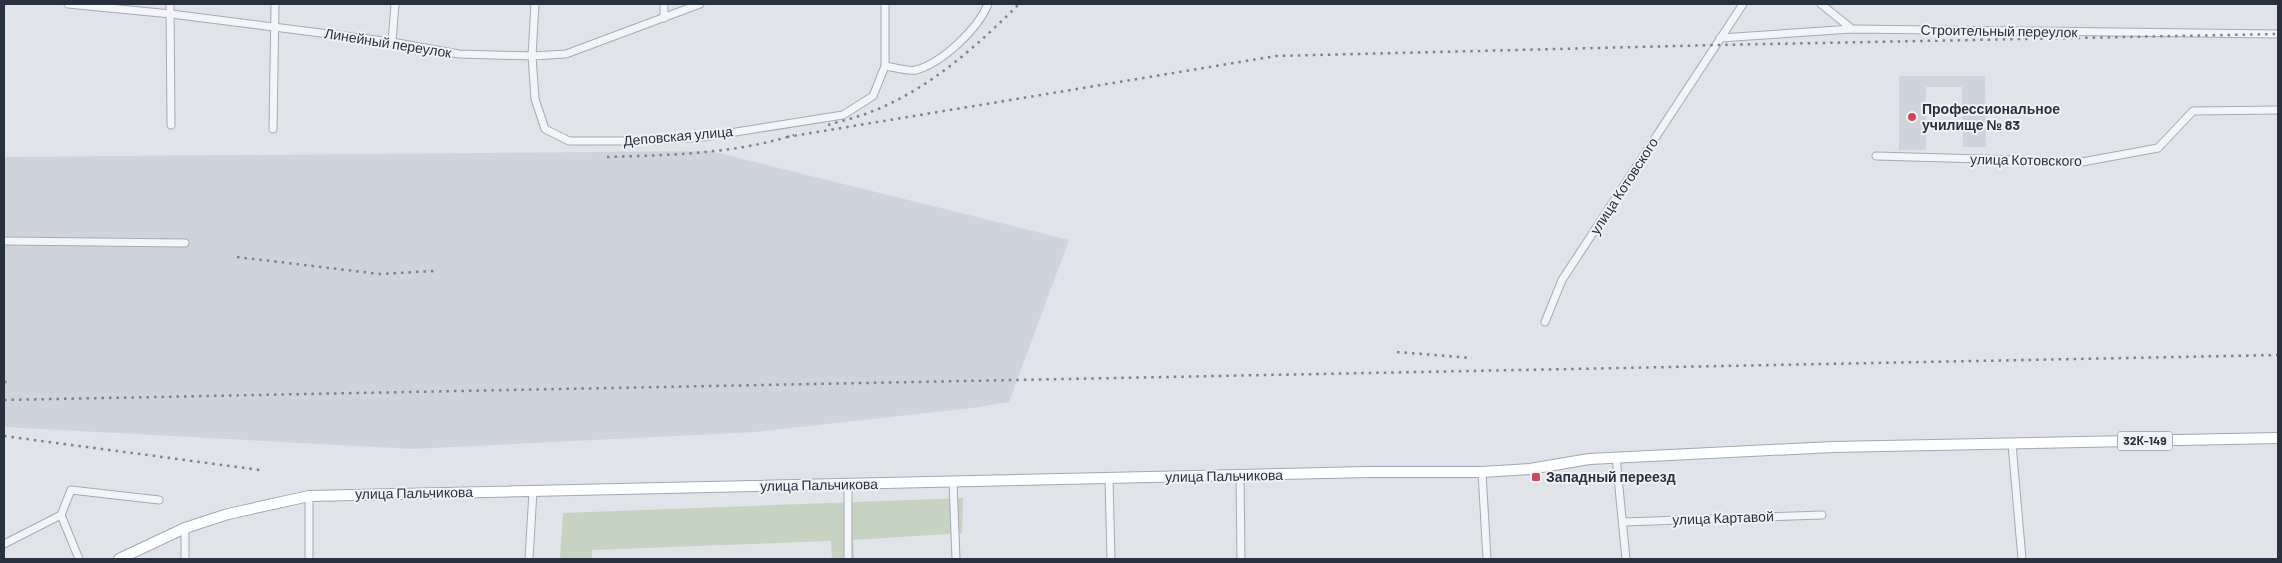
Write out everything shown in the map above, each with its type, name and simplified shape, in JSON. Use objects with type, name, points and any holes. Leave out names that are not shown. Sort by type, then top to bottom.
[{"type":"main road","name":"32К-149","points":[[2012,444],[2278,438]]},
{"type":"main road","name":"улица Пальчикова","points":[[119,559],[185,528],[228,514],[309,496],[1240,475],[1482,472],[1530,469],[1576,460],[1616,457],[1832,447],[2012,444]]},
{"type":"street","name":"Линейный переулок","points":[[68,4],[171,14],[392,42],[459,54],[532,56],[566,54],[700,4]]},
{"type":"street","points":[[170,4],[170,125]]},
{"type":"street","points":[[273,129],[275,4]]},
{"type":"street","points":[[392,42],[395,4]]},
{"type":"street","points":[[532,56],[535,4]]},
{"type":"street","points":[[664,4],[664,18]]},
{"type":"street","points":[[884,4],[885,66],[914,70],[932,63],[960,42],[983,16],[988,4]]},
{"type":"street","name":"улица Котовского","points":[[1545,322],[1562,280],[1743,4]]},
{"type":"street","points":[[1821,4],[1852,29]]},
{"type":"street","name":"Строительный переулок","points":[[1720,38],[1852,29],[2278,34]]},
{"type":"street","name":"Деповская улица","points":[[532,56],[535,99],[545,129],[569,141],[634,141],[704,137],[843,114],[873,96],[885,66]]},
{"type":"street","name":"улица Котовского","points":[[1876,156],[2082,162],[2158,148],[2193,111],[2278,110]]},
{"type":"street","points":[[4,241],[185,243]]},
{"type":"street","points":[[2012,444],[2022,559]]},
{"type":"street","points":[[1616,457],[1624,522],[1626,559]]},
{"type":"street","points":[[1482,472],[1487,559]]},
{"type":"street","points":[[1240,475],[1242,559]]},
{"type":"street","points":[[1109,478],[1111,559]]},
{"type":"street","points":[[953,482],[956,559]]},
{"type":"street","points":[[848,484],[848,559]]},
{"type":"street","points":[[4,544],[61,515],[71,490],[159,500]]},
{"type":"street","points":[[529,559],[533,491]]},
{"type":"street","points":[[309,496],[309,559]]},
{"type":"street","points":[[61,515],[79,559]]},
{"type":"street","name":"улица Картавой","points":[[1624,522],[1822,515]]},
{"type":"street","points":[[185,528],[185,559]]},
{"type":"shaded area","name":"Профессиональное училище № 83","points":[[1899,76],[1985,76],[1986,147],[1963,147],[1962,87],[1926,87],[1926,150],[1899,150]]},
{"type":"shaded area","points":[[711,151],[1069,240],[1009,402],[972,408],[756,432],[413,449],[4,427],[4,157]]},
{"type":"green space","points":[[963,498],[962,533],[853,540],[854,559],[832,559],[831,541],[592,550],[592,559],[560,559],[563,513]]},
{"type":"railway","points":[[828,125],[863,115],[910,93],[968,52],[1019,4]]},
{"type":"railway","points":[[787,137],[1276,56],[2278,34]]},
{"type":"railway","points":[[607,157],[725,150],[794,135]]},
{"type":"railway","points":[[237,257],[380,274],[434,271]]},
{"type":"railway","points":[[1397,352],[1472,358]]},
{"type":"railway","points":[[4,400],[2278,355]]},
{"type":"railway","points":[[4,436],[260,470]]},
{"type":"place","name":"Профессиональное училище № 83","points":[[1912,117]]},
{"type":"place","name":"Западный переезд","points":[[1536,477]]}]
